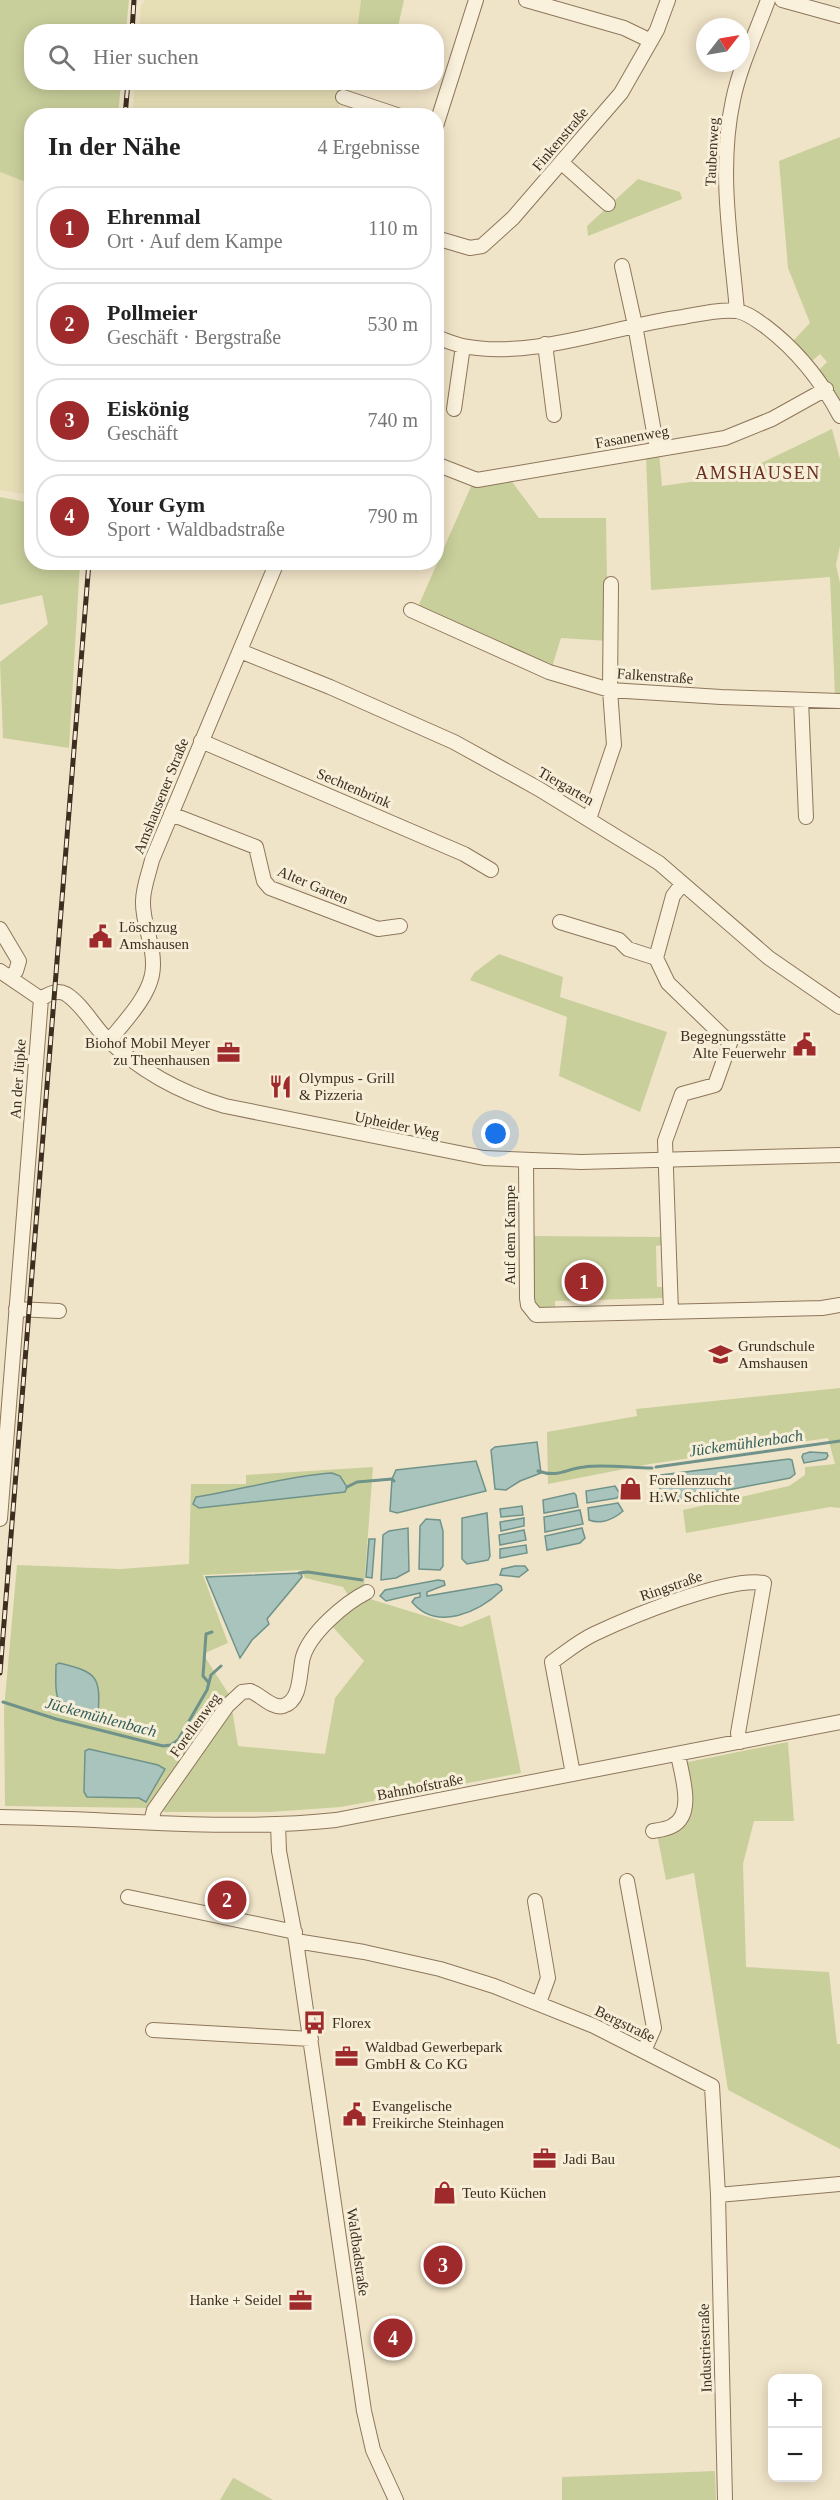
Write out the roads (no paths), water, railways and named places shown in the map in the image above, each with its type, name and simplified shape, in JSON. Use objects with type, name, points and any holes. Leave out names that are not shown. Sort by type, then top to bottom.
[{"type":"street","points":[[442,108],[476,0]]},
{"type":"street","points":[[526,0],[624,28],[651,41]]},
{"type":"street","name":"Finkenstraße","points":[[444,240],[470,248],[482,246],[513,218],[621,93],[651,41],[668,0]]},
{"type":"street","name":"Taubenweg","points":[[736,311],[725,179],[726,139],[733,98],[768,0]]},
{"type":"street","points":[[782,0],[834,10]]},
{"type":"street","points":[[343,97],[376,108]]},
{"type":"street","points":[[562,163],[608,204]]},
{"type":"street","points":[[622,266],[657,449]]},
{"type":"street","points":[[444,340],[463,346],[500,348],[545,344],[676,317],[736,311],[751,316],[780,338],[805,362],[826,389],[840,416]]},
{"type":"street","points":[[545,344],[554,415]]},
{"type":"street","points":[[454,409],[463,346]]},
{"type":"street","name":"Fasanenweg","points":[[444,467],[477,480],[724,438],[772,419],[826,389]]},
{"type":"street","name":"Amshausener Straße","points":[[109,1041],[133,1010],[152,976],[152,942],[143,900],[152,860],[274,570]]},
{"type":"street","points":[[589,819],[614,745],[610,690],[611,584]]},
{"type":"street","name":"Falkenstraße","points":[[411,610],[549,672],[610,690],[840,700]]},
{"type":"street","name":"Tiergarten","points":[[240,651],[330,687],[454,742],[589,819],[659,863],[768,958],[840,1007]]},
{"type":"street","points":[[801,700],[806,817]]},
{"type":"street","name":"Sechtenbrink","points":[[201,741],[464,854],[491,870]]},
{"type":"street","name":"Alter Garten","points":[[171,814],[256,847],[264,881],[270,888],[378,930],[400,926]]},
{"type":"street","points":[[671,1312],[665,1141],[682,1094],[715,1085],[730,1043],[668,983],[656,958],[673,896],[682,884]]},
{"type":"street","points":[[560,922],[619,939],[628,949],[656,958]]},
{"type":"street","points":[[0,929],[19,961],[16,971],[5,975]]},
{"type":"street","points":[[5,975],[41,999]]},
{"type":"street","name":"Upheider Weg","points":[[41,999],[55,992],[66,994],[109,1041],[173,1087],[195,1097],[225,1106],[452,1153],[526,1161],[840,1155]]},
{"type":"street","name":"An der Jüpke","points":[[0,1520],[7,1347],[16,1309],[41,999]]},
{"type":"street","name":"Auf dem Kampe","points":[[526,1161],[527,1298],[531,1311],[543,1316],[822,1308],[840,1305]]},
{"type":"street","points":[[16,1309],[59,1311]]},
{"type":"street","name":"Ringstraße","points":[[573,1774],[552,1662],[592,1635],[652,1609],[732,1583],[752,1580],[764,1582],[738,1733],[740,1742]]},
{"type":"street","name":"Forellenweg","points":[[151,1822],[154,1810],[227,1706],[238,1694],[250,1691],[274,1705],[287,1704],[298,1688],[303,1656],[313,1640],[352,1599],[367,1592]]},
{"type":"street","name":"Bahnhofstraße","points":[[0,1818],[278,1824],[343,1818],[840,1722]]},
{"type":"street","points":[[653,1831],[674,1826],[684,1814],[686,1802],[678,1754]]},
{"type":"street","name":"Waldbadstraße","points":[[278,1824],[279,1851],[296,1936],[364,2411],[374,2450],[396,2500]]},
{"type":"street","points":[[627,1881],[654,2028],[644,2051]]},
{"type":"street","name":"Bergstraße","points":[[128,1897],[440,1969],[539,2003],[712,2085],[718,2195]]},
{"type":"street","points":[[535,1901],[548,1978],[539,2003]]},
{"type":"street","points":[[153,2030],[187,2030],[311,2039]]},
{"type":"street","points":[[718,2195],[840,2184]]},
{"type":"street","name":"Industriestraße","points":[[718,2195],[725,2500]]},
{"type":"water","points":[[537,1442],[541,1473],[520,1481],[506,1490],[495,1489],[491,1450],[495,1447]]},
{"type":"water","points":[[827,1453],[828,1456],[826,1459],[804,1463],[803,1454]]},
{"type":"water","points":[[792,1460],[795,1474],[790,1478],[666,1502],[662,1499],[658,1479],[661,1475]]},
{"type":"water","points":[[476,1461],[486,1491],[397,1513],[390,1511],[392,1479],[396,1470]]},
{"type":"water","points":[[332,1473],[340,1476],[347,1487],[345,1492],[199,1508],[193,1504],[196,1497],[298,1477]]},
{"type":"water","points":[[615,1486],[620,1494],[617,1498],[587,1503],[586,1491]]},
{"type":"water","points":[[574,1493],[578,1507],[544,1513],[543,1500]]},
{"type":"water","points":[[618,1503],[623,1511],[616,1516],[603,1521],[589,1520],[588,1508]]},
{"type":"water","points":[[522,1506],[523,1515],[501,1517],[500,1509]]},
{"type":"water","points":[[580,1510],[583,1524],[545,1532],[544,1517]]},
{"type":"water","points":[[487,1513],[490,1556],[488,1560],[467,1564],[462,1559],[462,1518]]},
{"type":"water","points":[[524,1518],[524,1526],[501,1531],[500,1522]]},
{"type":"water","points":[[426,1519],[440,1520],[443,1531],[443,1566],[440,1570],[419,1569],[420,1526]]},
{"type":"water","points":[[408,1528],[409,1571],[396,1578],[381,1580],[383,1535],[389,1531]]},
{"type":"water","points":[[582,1528],[585,1538],[580,1543],[547,1550],[545,1536]]},
{"type":"water","points":[[524,1530],[526,1540],[500,1545],[499,1535]]},
{"type":"water","points":[[369,1539],[375,1539],[372,1578],[366,1577]]},
{"type":"water","points":[[526,1545],[527,1553],[500,1558],[500,1549]]},
{"type":"water","points":[[525,1566],[528,1570],[519,1577],[500,1575],[502,1569]]},
{"type":"water","points":[[301,1573],[302,1577],[267,1619],[269,1624],[252,1640],[240,1658],[206,1577]]},
{"type":"water","points":[[438,1580],[444,1581],[445,1585],[427,1592],[427,1596],[497,1584],[502,1590],[470,1611],[458,1616],[445,1617],[433,1616],[422,1611],[412,1602],[415,1598],[420,1597],[420,1593],[386,1601],[380,1596],[385,1590]]},
{"type":"water","points":[[59,1663],[82,1669],[94,1678],[99,1692],[98,1715],[95,1717],[72,1711],[60,1703],[56,1689],[56,1665]]},
{"type":"water","points":[[89,1749],[158,1765],[165,1769],[146,1802],[139,1798],[87,1797],[84,1792],[85,1751]]},
{"type":"waterway","name":"Jückemühlenbach","points":[[656,1467],[840,1441]]},
{"type":"waterway","name":"Jückemühlenbach","points":[[538,1471],[551,1474],[591,1466],[652,1468]]},
{"type":"waterway","points":[[347,1487],[357,1482],[392,1479],[394,1481]]},
{"type":"waterway","name":"Jückemühlenbach","points":[[299,1573],[308,1572],[362,1580]]},
{"type":"waterway","points":[[209,1683],[203,1676],[206,1634],[212,1632]]},
{"type":"waterway","name":"Jückemühlenbach","points":[[3,1702],[56,1719],[163,1746],[171,1745],[178,1740],[207,1690],[211,1675],[221,1666]]},
{"type":"railway","points":[[132,24],[134,0]]},
{"type":"railway","points":[[126,108],[127,90]]},
{"type":"railway","points":[[0,1673],[88,570]]},
{"type":"place","name":"Löschzug Amshausen","points":[[101,936]]},
{"type":"place","name":"Begegnungsstätte Alte Feuerwehr","points":[[804,1045]]},
{"type":"place","name":"Biohof Mobil Meyer zu Theenhausen","points":[[228,1052]]},
{"type":"place","name":"Olympus - Grill & Pizzeria","points":[[281,1087]]},
{"type":"place","name":"Ehrenmal","points":[[584,1282]]},
{"type":"place","name":"Grundschule Amshausen","points":[[720,1355]]},
{"type":"place","name":"Forellenzucht H.W. Schlichte","points":[[631,1489]]},
{"type":"place","name":"Pollmeier","points":[[227,1900]]},
{"type":"place","name":"Florex","points":[[314,2023]]},
{"type":"place","name":"Waldbad Gewerbepark GmbH & Co KG","points":[[347,2056]]},
{"type":"place","name":"Evangelische Freikirche Steinhagen","points":[[354,2115]]},
{"type":"place","name":"Jadi Bau","points":[[545,2159]]},
{"type":"place","name":"Teuto Küchen","points":[[444,2193]]},
{"type":"place","name":"Eiskönig","points":[[443,2265]]},
{"type":"place","name":"Hanke + Seidel","points":[[300,2300]]},
{"type":"place","name":"Your Gym","points":[[393,2338]]},
{"type":"district","name":"AMSHAUSEN","points":[[758,473]]}]
